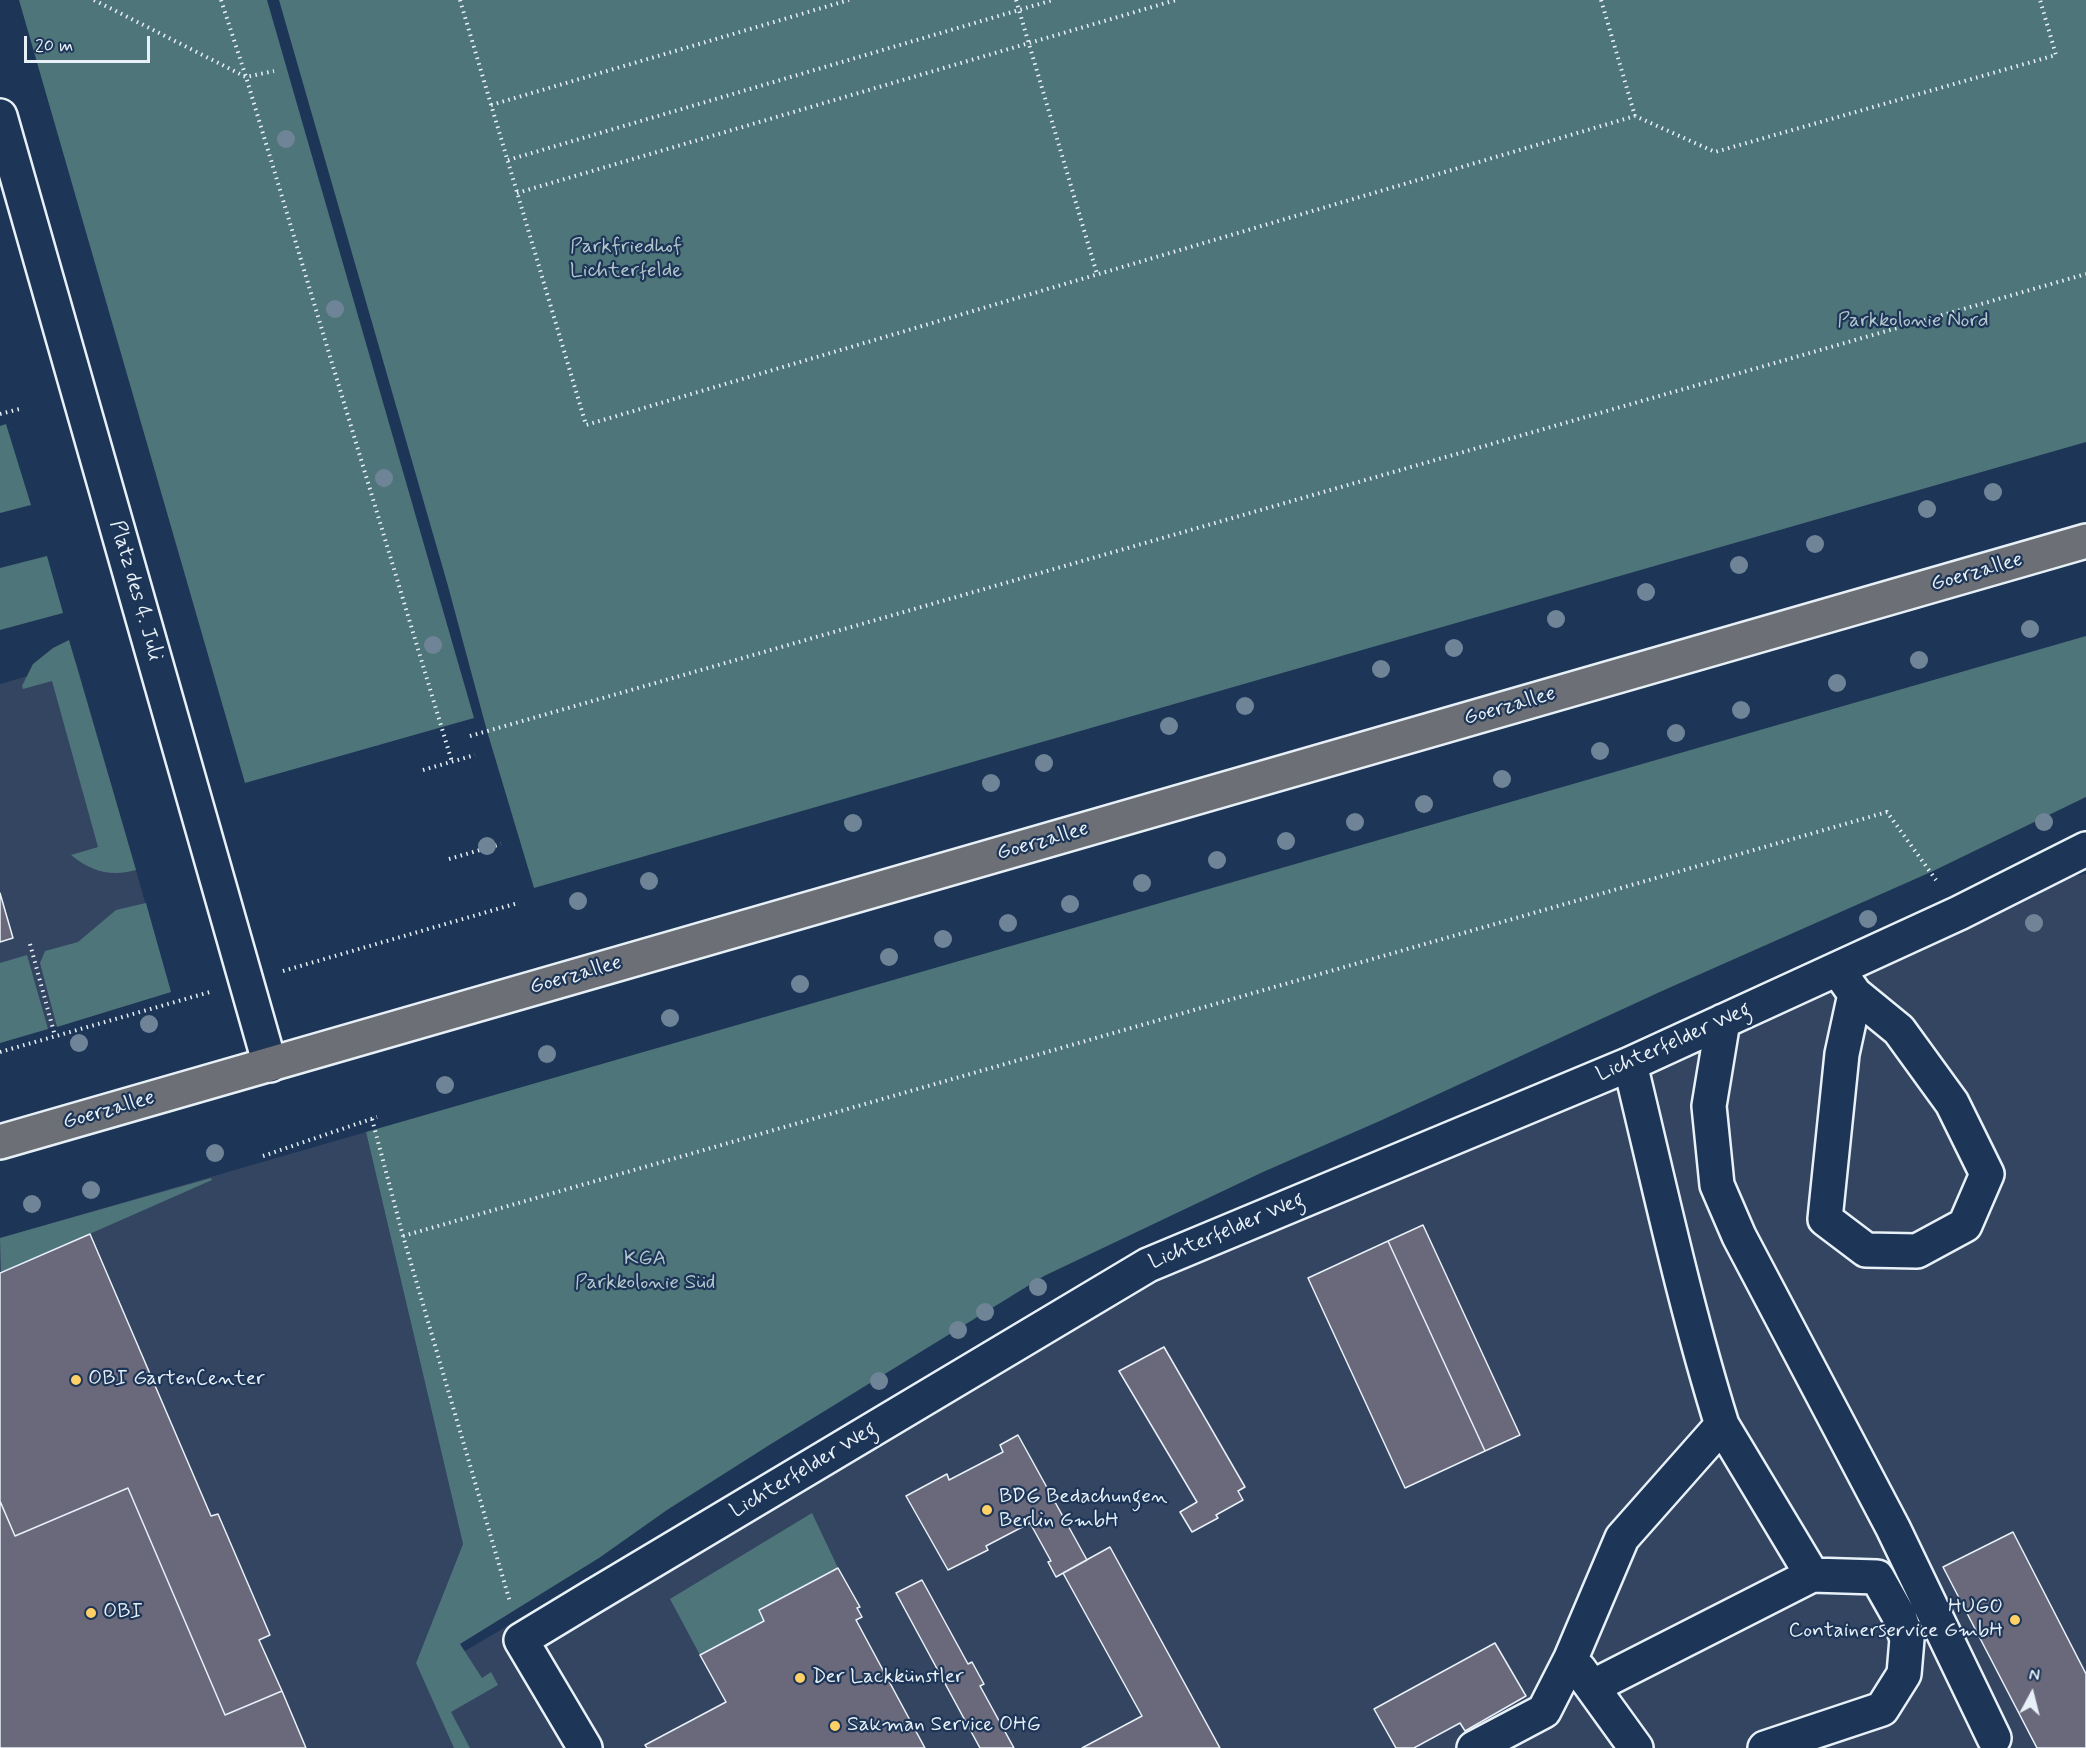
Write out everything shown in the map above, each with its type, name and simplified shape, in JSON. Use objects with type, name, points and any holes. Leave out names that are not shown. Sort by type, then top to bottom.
[{"type":"main road","name":"Goerzallee","points":[[0,1142],[2086,541]]},
{"type":"street","name":"Platz des 4. Juli","points":[[0,116],[270,1065]]},
{"type":"street","name":"Lichterfelder Weg","points":[[521,1640],[1148,1265],[1630,1064],[1723,1021],[1847,982],[1959,913],[2086,849]]},
{"type":"street","points":[[1847,982],[1899,1030],[1952,1103],[1987,1174],[1965,1225],[1917,1251],[1866,1250],[1825,1219],[1847,982]]},
{"type":"street","points":[[1723,1021],[1708,1106],[1717,1185],[1739,1236],[1893,1528],[1994,1738]]},
{"type":"street","points":[[1630,1064],[1671,1238],[1722,1425],[1812,1575]]},
{"type":"street","points":[[1474,1748],[1544,1711],[1571,1658],[1622,1538],[1722,1425]]},
{"type":"street","points":[[1592,1687],[1812,1575],[1877,1577],[1899,1616],[1907,1640],[1904,1674],[1882,1709],[1765,1748]]},
{"type":"street","points":[[521,1640],[585,1748]]},
{"type":"street","points":[[1571,1658],[1636,1748]]},
{"type":"path","points":[[94,0],[246,77],[274,71]]},
{"type":"path","points":[[221,0],[452,762]]},
{"type":"path","points":[[460,0],[586,424],[1635,116],[1715,152],[2056,55],[2040,0]]},
{"type":"path","points":[[491,105],[849,0]]},
{"type":"path","points":[[1016,0],[1097,274]]},
{"type":"path","points":[[508,160],[1053,0]]},
{"type":"path","points":[[517,193],[1176,0]]},
{"type":"path","points":[[1601,0],[1635,116]]},
{"type":"path","points":[[470,736],[2086,274]]},
{"type":"path","points":[[0,414],[23,408]]},
{"type":"path","points":[[423,770],[475,755]]},
{"type":"path","points":[[403,1236],[1887,812],[1959,913]]},
{"type":"path","points":[[448,859],[501,844]]},
{"type":"path","points":[[0,1052],[518,903]]},
{"type":"path","points":[[30,945],[55,1036]]},
{"type":"path","points":[[263,1156],[374,1118],[403,1236],[521,1640]]},
{"type":"shaded area","points":[[76,662],[171,992],[0,1043],[0,684]]},
{"type":"shaded area","points":[[2086,874],[2086,1748],[0,1748],[0,1238],[366,1132],[463,1544],[416,1663],[460,1644],[465,1651],[1144,1249],[1654,1034],[1968,892]]},
{"type":"green space","points":[[19,0],[267,0],[474,718],[245,783]]},
{"type":"green space","points":[[279,0],[2086,0],[2086,442],[534,888],[487,731],[448,586]]},
{"type":"green space","points":[[6,424],[31,505],[0,513],[0,426]]},
{"type":"green space","points":[[47,556],[63,613],[0,630],[0,568]]},
{"type":"green space","name":"KGA Parkkolonie Süd","points":[[2086,636],[2086,797],[1931,872],[1263,1172],[1044,1276],[771,1444],[667,1510],[599,1558],[460,1644],[482,1678],[491,1672],[498,1685],[451,1712],[470,1748],[454,1748],[416,1663],[463,1544],[366,1132]]},
{"type":"green space","points":[[69,640],[136,870],[118,873],[102,872],[86,866],[71,855],[98,847],[52,681],[23,689],[22,686],[33,664],[53,648]]},
{"type":"green space","points":[[146,903],[171,992],[57,1027],[40,963],[45,951],[78,942],[116,910]]},
{"type":"green space","points":[[27,955],[48,1029],[0,1043],[0,963]]},
{"type":"green space","points":[[211,1178],[212,1180],[1,1273],[0,1238]]},
{"type":"green space","points":[[812,1513],[838,1568],[759,1610],[764,1621],[700,1655],[670,1599]]},
{"type":"building","points":[[0,893],[13,938],[0,942]]},
{"type":"building","points":[[1423,1225],[1520,1435],[1485,1451],[1388,1241]]},
{"type":"building","name":"OBI GartenCenter","points":[[90,1234],[211,1516],[218,1514],[270,1635],[259,1640],[282,1691],[225,1715],[128,1488],[15,1536],[0,1501],[0,1273]]},
{"type":"building","points":[[1388,1241],[1485,1451],[1405,1488],[1308,1278]]},
{"type":"building","points":[[1164,1347],[1245,1487],[1238,1491],[1243,1500],[1216,1515],[1218,1518],[1192,1532],[1180,1512],[1197,1502],[1119,1371]]},
{"type":"building","name":"BDG Bedachungen Berlin GmbH","points":[[1018,1435],[1087,1560],[1056,1577],[1048,1562],[1051,1561],[1030,1523],[986,1546],[988,1550],[948,1570],[906,1496],[947,1474],[949,1480],[1003,1452],[1000,1445]]},
{"type":"building","name":"OBI","points":[[128,1488],[225,1715],[282,1691],[306,1748],[0,1748],[0,1501],[15,1536]]},
{"type":"building","name":"HUGO Containerservice GmbH","points":[[2013,1532],[2086,1674],[2086,1748],[2037,1748],[1943,1567]]},
{"type":"building","points":[[1110,1547],[1220,1748],[1082,1748],[1142,1716],[1063,1573]]},
{"type":"building","name":"Der Lackkünstler","points":[[838,1568],[860,1607],[857,1608],[862,1617],[856,1620],[925,1748],[647,1748],[645,1745],[726,1702],[700,1655],[764,1621],[759,1610]]},
{"type":"building","points":[[922,1580],[968,1664],[972,1662],[984,1684],[980,1686],[1014,1748],[980,1748],[896,1593]]},
{"type":"building","points":[[1495,1643],[1526,1696],[1465,1731],[1460,1723],[1414,1748],[1396,1748],[1374,1709]]},
{"type":"place","name":"OBI GartenCenter","points":[[76,1380]]},
{"type":"place","name":"BDG Bedachungen Berlin GmbH","points":[[987,1510]]},
{"type":"place","name":"OBI","points":[[91,1613]]},
{"type":"place","name":"HUGO Containerservice GmbH","points":[[2015,1620]]},
{"type":"place","name":"Der Lackkünstler","points":[[800,1678]]},
{"type":"place","name":"Sakman Service OHG","points":[[835,1726]]},
{"type":"park label","name":"Parkfriedhof Lichterfelde","points":[[626,260]]},
{"type":"park label","name":"Parkkolonie Nord","points":[[1913,322]]}]
